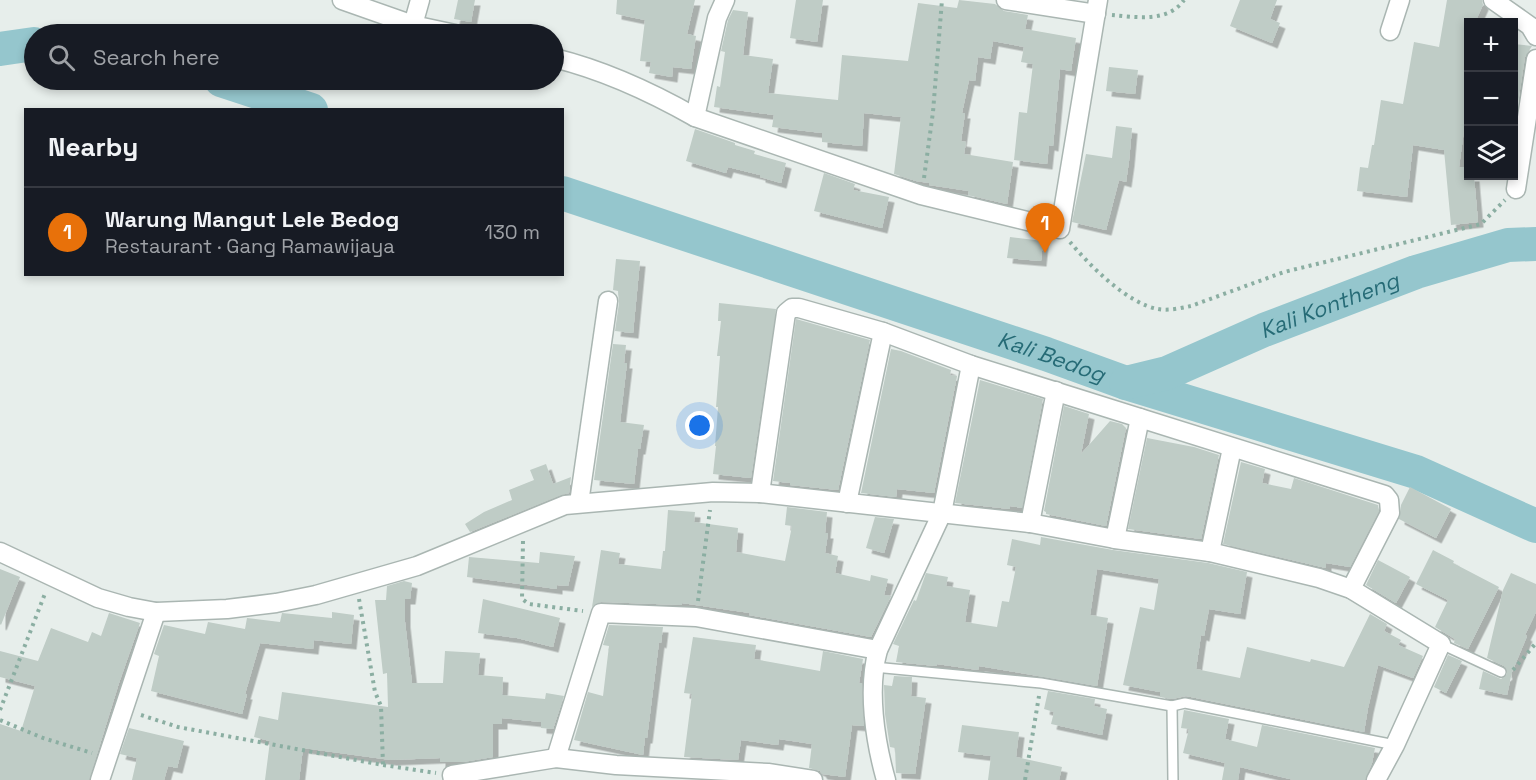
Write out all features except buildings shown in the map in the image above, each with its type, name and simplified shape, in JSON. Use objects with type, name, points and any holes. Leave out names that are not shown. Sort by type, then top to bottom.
[{"type":"street","points":[[342,0],[410,24]]},
{"type":"street","points":[[413,24],[420,0]]},
{"type":"street","points":[[695,117],[717,18],[725,0]]},
{"type":"street","points":[[564,60],[585,65],[662,98],[695,117],[757,140],[860,172],[921,195],[1060,229],[1097,7],[1006,0]]},
{"type":"street","points":[[1390,31],[1400,0]]},
{"type":"street","points":[[1493,0],[1530,26],[1536,36]]},
{"type":"street","points":[[1516,189],[1530,135],[1536,59]]},
{"type":"street","points":[[579,503],[608,301]]},
{"type":"street","points":[[760,493],[786,313],[792,308],[799,308],[883,332],[1056,392],[1385,495],[1389,500],[1390,513],[1351,589]]},
{"type":"street","points":[[847,502],[883,332]]},
{"type":"street","points":[[886,780],[875,720],[876,658],[942,513],[971,364]]},
{"type":"street","points":[[1030,523],[1056,392]]},
{"type":"street","points":[[1115,539],[1140,418]]},
{"type":"street","points":[[1210,552],[1232,448]]},
{"type":"street","points":[[0,552],[98,598],[156,612],[227,609],[316,595],[417,566],[565,505],[713,492],[760,493],[1030,523],[1115,539],[1210,552],[1319,578],[1351,589],[1441,644],[1395,745],[1376,780]]},
{"type":"street","points":[[100,780],[156,612]]},
{"type":"street","points":[[556,758],[601,613],[696,617],[876,658]]},
{"type":"street","points":[[452,777],[556,758],[616,765],[768,773],[813,780]]},
{"type":"lane","points":[[1441,644],[1501,672]]},
{"type":"lane","points":[[876,658],[1172,706],[1185,703],[1395,745]]},
{"type":"lane","points":[[1172,706],[1173,780]]},
{"type":"path","points":[[921,195],[933,112],[942,0]]},
{"type":"path","points":[[1097,7],[1150,18],[1167,14],[1180,6],[1184,0]]},
{"type":"path","points":[[1060,229],[1084,259],[1129,296],[1158,309],[1176,309],[1191,306],[1284,272],[1481,224],[1516,189]]},
{"type":"path","points":[[696,617],[713,492]]},
{"type":"path","points":[[524,522],[522,599],[524,602],[601,613]]},
{"type":"path","points":[[0,710],[51,577]]},
{"type":"path","points":[[356,584],[375,692],[381,706],[383,765]]},
{"type":"path","points":[[1501,672],[1512,671],[1536,643]]},
{"type":"path","points":[[1025,780],[1041,683]]},
{"type":"path","points":[[123,709],[178,727],[452,777]]},
{"type":"path","points":[[0,720],[43,738],[108,757]]},
{"type":"waterway","name":"Kali Bedog","points":[[0,49],[24,45]]},
{"type":"waterway","name":"Kali Bedog","points":[[251,90],[305,108]]},
{"type":"waterway","name":"Kali Bedog","points":[[564,194],[1046,354],[1126,383],[1416,472],[1536,526]]},
{"type":"waterway","name":"Kali Kontheng","points":[[1126,383],[1167,373],[1264,330],[1416,272],[1508,245],[1536,244]]},
{"type":"place","name":"Warung Mangut Lele Bedog","points":[[1045,253]]}]
